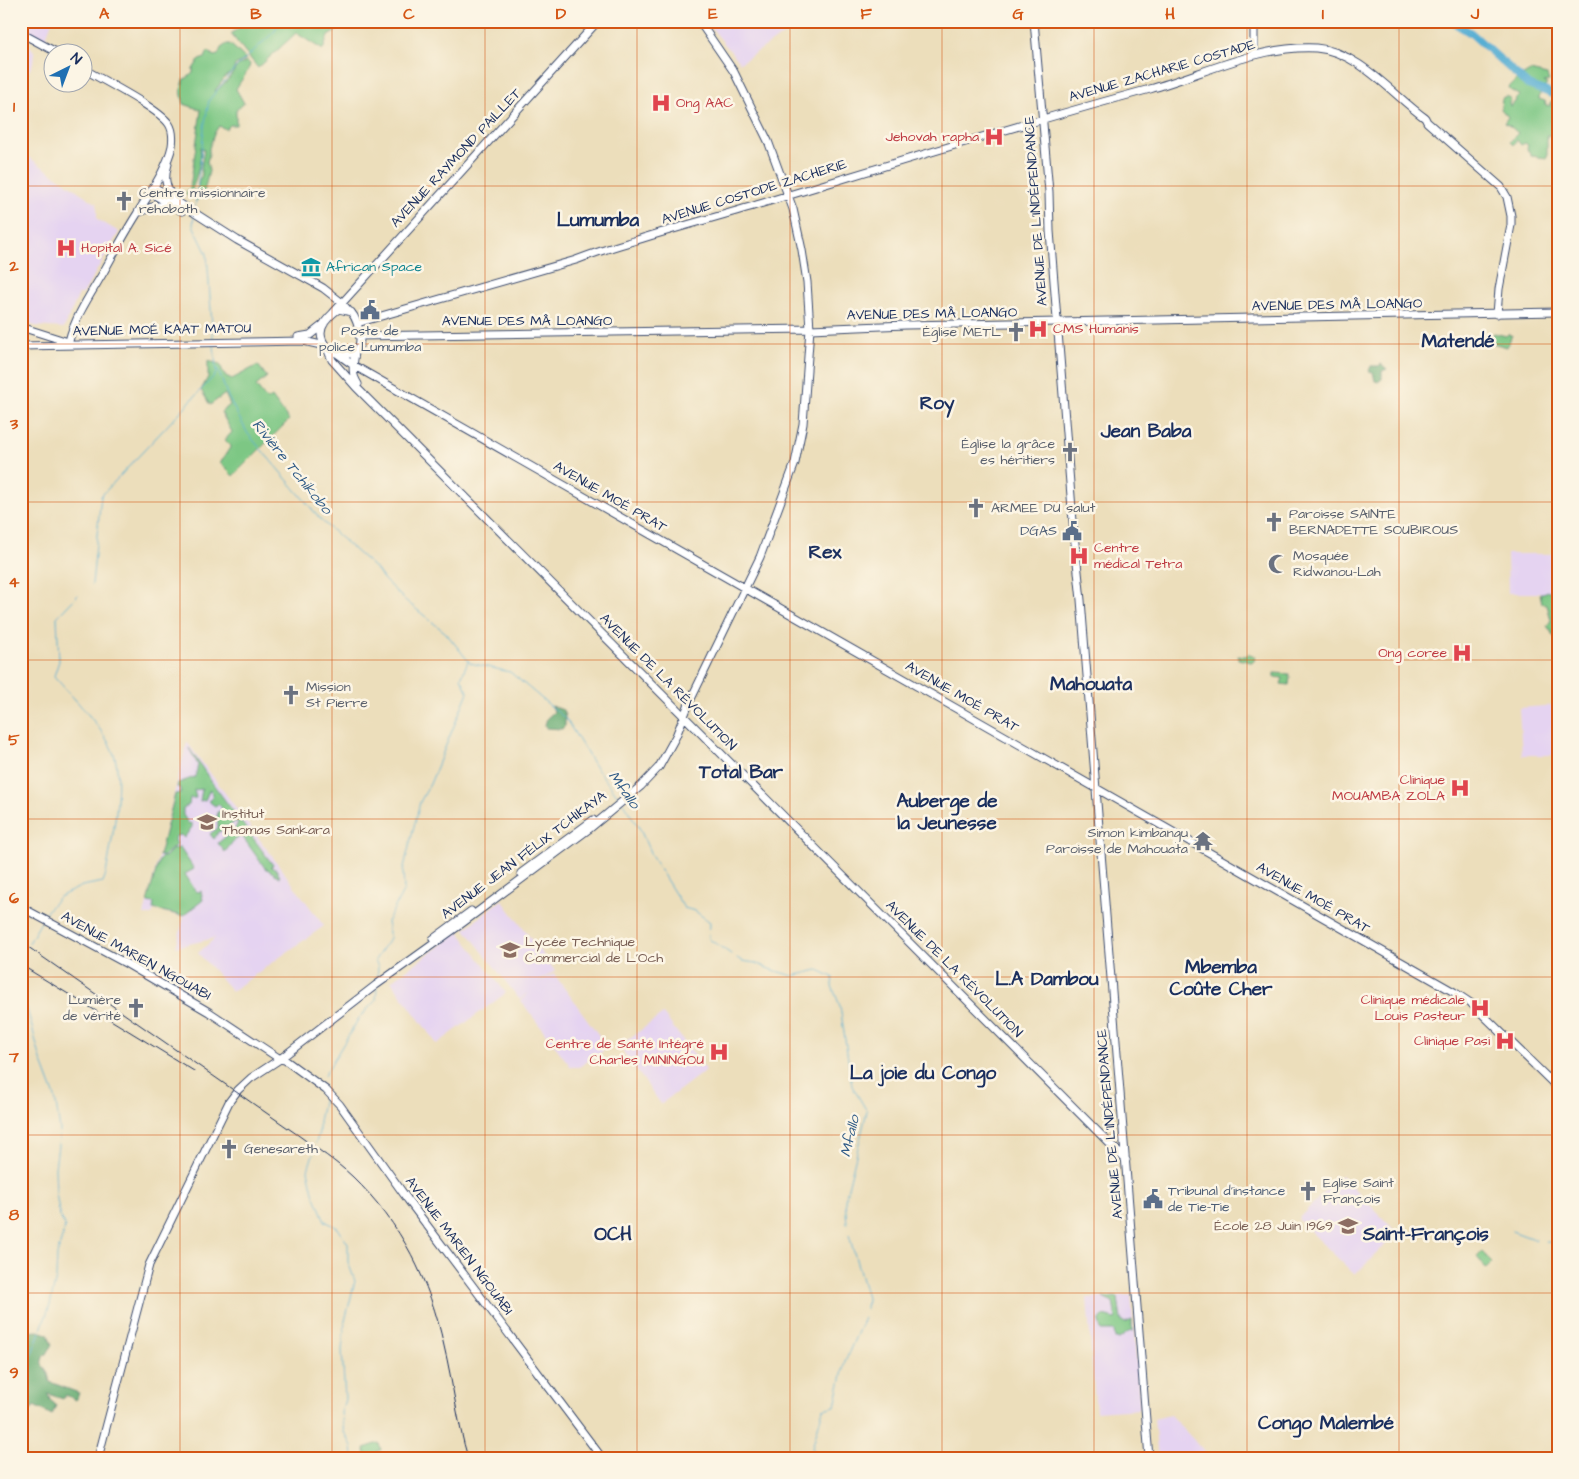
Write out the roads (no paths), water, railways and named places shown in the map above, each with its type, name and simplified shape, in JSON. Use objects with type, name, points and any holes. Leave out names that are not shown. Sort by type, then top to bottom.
[{"type":"street","name":"AVENUE RAYMOND PAILLET","points":[[333,313],[598,21]]},
{"type":"street","name":"AVENUE JEAN FÉLIX TCHIKAYA","points":[[98,1458],[149,1265],[229,1102],[251,1078],[457,927],[642,786],[659,767],[760,557],[795,463],[803,424],[810,329],[806,282],[802,250],[789,195],[768,141],[744,89],[699,21]]},
{"type":"street","name":"AVENUE DE L'INDÉPENDANCE","points":[[1034,21],[1149,1458]]},
{"type":"street","points":[[1254,21],[1254,56]]},
{"type":"street","points":[[21,33],[42,44]]},
{"type":"street","name":"AVENUE ZACHARIE COSTADE","points":[[1042,119],[1254,56],[1286,50],[1315,48],[1328,50],[1349,58],[1365,68],[1425,118],[1427,122],[1500,187],[1506,197],[1511,216],[1499,289],[1497,314]]},
{"type":"street","points":[[92,74],[139,101],[157,113],[170,125],[174,142],[166,171],[165,185],[175,205]]},
{"type":"street","name":"AVENUE COSTODE ZACHERIE","points":[[357,323],[576,260],[694,222],[1042,119]]},
{"type":"street","points":[[21,327],[67,341],[84,307],[152,190],[172,146],[172,134]]},
{"type":"street","points":[[152,190],[175,205],[322,288],[341,302],[354,315],[360,336],[359,347],[355,353],[346,356],[326,346],[301,339]]},
{"type":"street","points":[[137,213],[152,206],[175,205]]},
{"type":"street","points":[[326,346],[320,337],[320,331],[324,324],[333,313],[340,309],[348,310]]},
{"type":"street","name":"AVENUE DES MÂ LOANGO","points":[[360,336],[810,329],[906,325],[1558,312]]},
{"type":"street","points":[[301,339],[310,335],[324,324]]},
{"type":"street","points":[[21,335],[22,344]]},
{"type":"street","name":"AVENUE MOÉ KAAT MATOU","points":[[22,344],[67,341],[301,339]]},
{"type":"street","name":"AVENUE MOÉ KAAT MATOU","points":[[22,344],[301,339]]},
{"type":"street","name":"AVENUE DE LA RÉVOLUTION","points":[[326,346],[332,360],[356,387],[1126,1157]]},
{"type":"street","name":"AVENUE MOÉ PRAT","points":[[335,352],[353,365],[1454,992],[1478,1010],[1558,1088]]},
{"type":"street","name":"AVENUE DE LA RÉVOLUTION","points":[[355,353],[353,365],[354,378],[359,386],[683,716],[1126,1157]]},
{"type":"street","name":"AVENUE MARIEN NGOUABI","points":[[21,907],[127,964],[236,1029],[326,1090],[340,1105],[408,1200],[602,1458]]},
{"type":"waterway","name":"Rivière Tchikobo","points":[[195,209],[209,100],[236,67],[275,31],[279,21]]},
{"type":"waterway","points":[[1451,21],[1471,33],[1528,85],[1558,96]]},
{"type":"waterway","name":"Rivière Tchikobo","points":[[194,216],[193,225],[207,254],[213,339]]},
{"type":"waterway","name":"Rivière Tchikobo","points":[[214,345],[216,368],[228,397],[248,434],[323,522],[377,570],[384,580],[406,601],[446,633],[470,663],[510,672],[566,719],[594,765],[621,800]]},
{"type":"waterway","points":[[92,584],[101,496],[216,374],[216,368]]},
{"type":"waterway","points":[[46,912],[59,897],[82,886],[103,882],[116,812],[118,779],[113,752],[95,723],[54,676],[59,661],[57,617],[78,595]]},
{"type":"waterway","points":[[377,982],[378,967],[375,960],[390,938],[387,922],[404,890],[403,871],[420,802],[430,784],[468,692],[461,678],[468,661]]},
{"type":"waterway","name":"Mfallo","points":[[623,803],[640,829],[652,857],[684,908],[695,911],[710,922],[709,939],[731,954]]},
{"type":"waterway","points":[[29,943],[41,922]]},
{"type":"waterway","name":"Mfallo","points":[[737,958],[793,976],[818,970],[833,977],[832,986],[840,1006],[852,1086],[867,1111],[845,1200],[847,1224]]},
{"type":"waterway","points":[[21,987],[41,1060],[55,1097],[60,1130],[55,1168],[56,1193],[60,1217],[65,1227],[57,1255],[56,1278],[50,1305],[21,1383]]},
{"type":"waterway","points":[[324,1076],[359,1018],[376,1000],[377,988]]},
{"type":"waterway","points":[[316,1143],[325,1093]]},
{"type":"waterway","points":[[313,1154],[308,1170],[313,1192],[325,1221],[338,1228],[348,1244],[348,1262],[355,1281],[345,1321],[342,1350],[345,1399],[341,1413],[344,1432],[352,1446],[353,1458]]},
{"type":"waterway","points":[[1512,1231],[1536,1240]]},
{"type":"waterway","name":"Mfallo","points":[[849,1235],[867,1298],[866,1309]]},
{"type":"waterway","points":[[1546,1242],[1558,1243]]},
{"type":"waterway","name":"Mfallo","points":[[820,1458],[812,1448],[823,1409],[835,1406],[845,1361],[864,1318]]},
{"type":"railway","points":[[21,942],[326,1155],[353,1177],[370,1195],[386,1214],[411,1254],[431,1299],[444,1346],[468,1458]]},
{"type":"railway","points":[[21,965],[194,1071]]},
{"type":"place","name":"Ong AAC","points":[[661,103]]},
{"type":"place","name":"Jehovah rapha","points":[[994,137]]},
{"type":"place","name":"Centre missionnaire rehoboth","points":[[124,201]]},
{"type":"place","name":"Hopital A. Sicé","points":[[66,248]]},
{"type":"place","name":"African Space","points":[[311,267]]},
{"type":"place","name":"Poste de police Lumumba","points":[[370,310]]},
{"type":"place","name":"CMS Humanis","points":[[1038,329]]},
{"type":"place","name":"Église METL","points":[[1016,332]]},
{"type":"place","name":"Église la grâce es héritiers","points":[[1070,452]]},
{"type":"place","name":"ARMEE DU salut","points":[[976,508]]},
{"type":"place","name":"Paroisse SAINTE BERNADETTE SOUBIROUS","points":[[1274,522]]},
{"type":"place","name":"DGAS","points":[[1072,531]]},
{"type":"place","name":"Centre médical Tetra","points":[[1079,556]]},
{"type":"place","name":"Mosquée Ridwanou-Lah","points":[[1278,564]]},
{"type":"place","name":"Ong coree","points":[[1462,653]]},
{"type":"place","name":"Mission St Pierre","points":[[291,695]]},
{"type":"place","name":"Clinique MOUAMBA ZOLA","points":[[1460,788]]},
{"type":"place","name":"Institut Thomas Sankara","points":[[207,822]]},
{"type":"place","name":"Simon kimbangu Paroisse de Mahouata","points":[[1203,841]]},
{"type":"place","name":"Lycée Technique Commercial de L'Och","points":[[510,950]]},
{"type":"place","name":"Lumière de vérité","points":[[136,1008]]},
{"type":"place","name":"Clinique médicale Louis Pasteur","points":[[1480,1008]]},
{"type":"place","name":"Clinique Pasi","points":[[1505,1041]]},
{"type":"place","name":"Centre de Santé Intégré Charles MININGOU","points":[[719,1052]]},
{"type":"place","name":"Genesareth","points":[[229,1149]]},
{"type":"place","name":"Eglise Saint François","points":[[1308,1191]]},
{"type":"place","name":"Tribunal d'instance de Tie-Tie","points":[[1153,1199]]},
{"type":"place","name":"École 28 Juin 1969","points":[[1348,1226]]},
{"type":"district","name":"Lumumba","points":[[598,220]]},
{"type":"district","name":"Matendé","points":[[1458,341]]},
{"type":"district","name":"Roy","points":[[937,403]]},
{"type":"district","name":"Jean Baba","points":[[1146,431]]},
{"type":"district","name":"Rex","points":[[825,552]]},
{"type":"district","name":"Mahouata","points":[[1091,684]]},
{"type":"district","name":"Total Bar","points":[[741,772]]},
{"type":"district","name":"Auberge de la Jeunesse","points":[[947,812]]},
{"type":"district","name":"Mbemba Coûte Cher","points":[[1221,978]]},
{"type":"district","name":"L.A Dambou","points":[[1047,979]]},
{"type":"district","name":"La joie du Congo","points":[[923,1073]]},
{"type":"district","name":"OCH","points":[[613,1234]]},
{"type":"district","name":"Saint-François","points":[[1426,1234]]},
{"type":"district","name":"Congo Malembé","points":[[1326,1423]]}]
